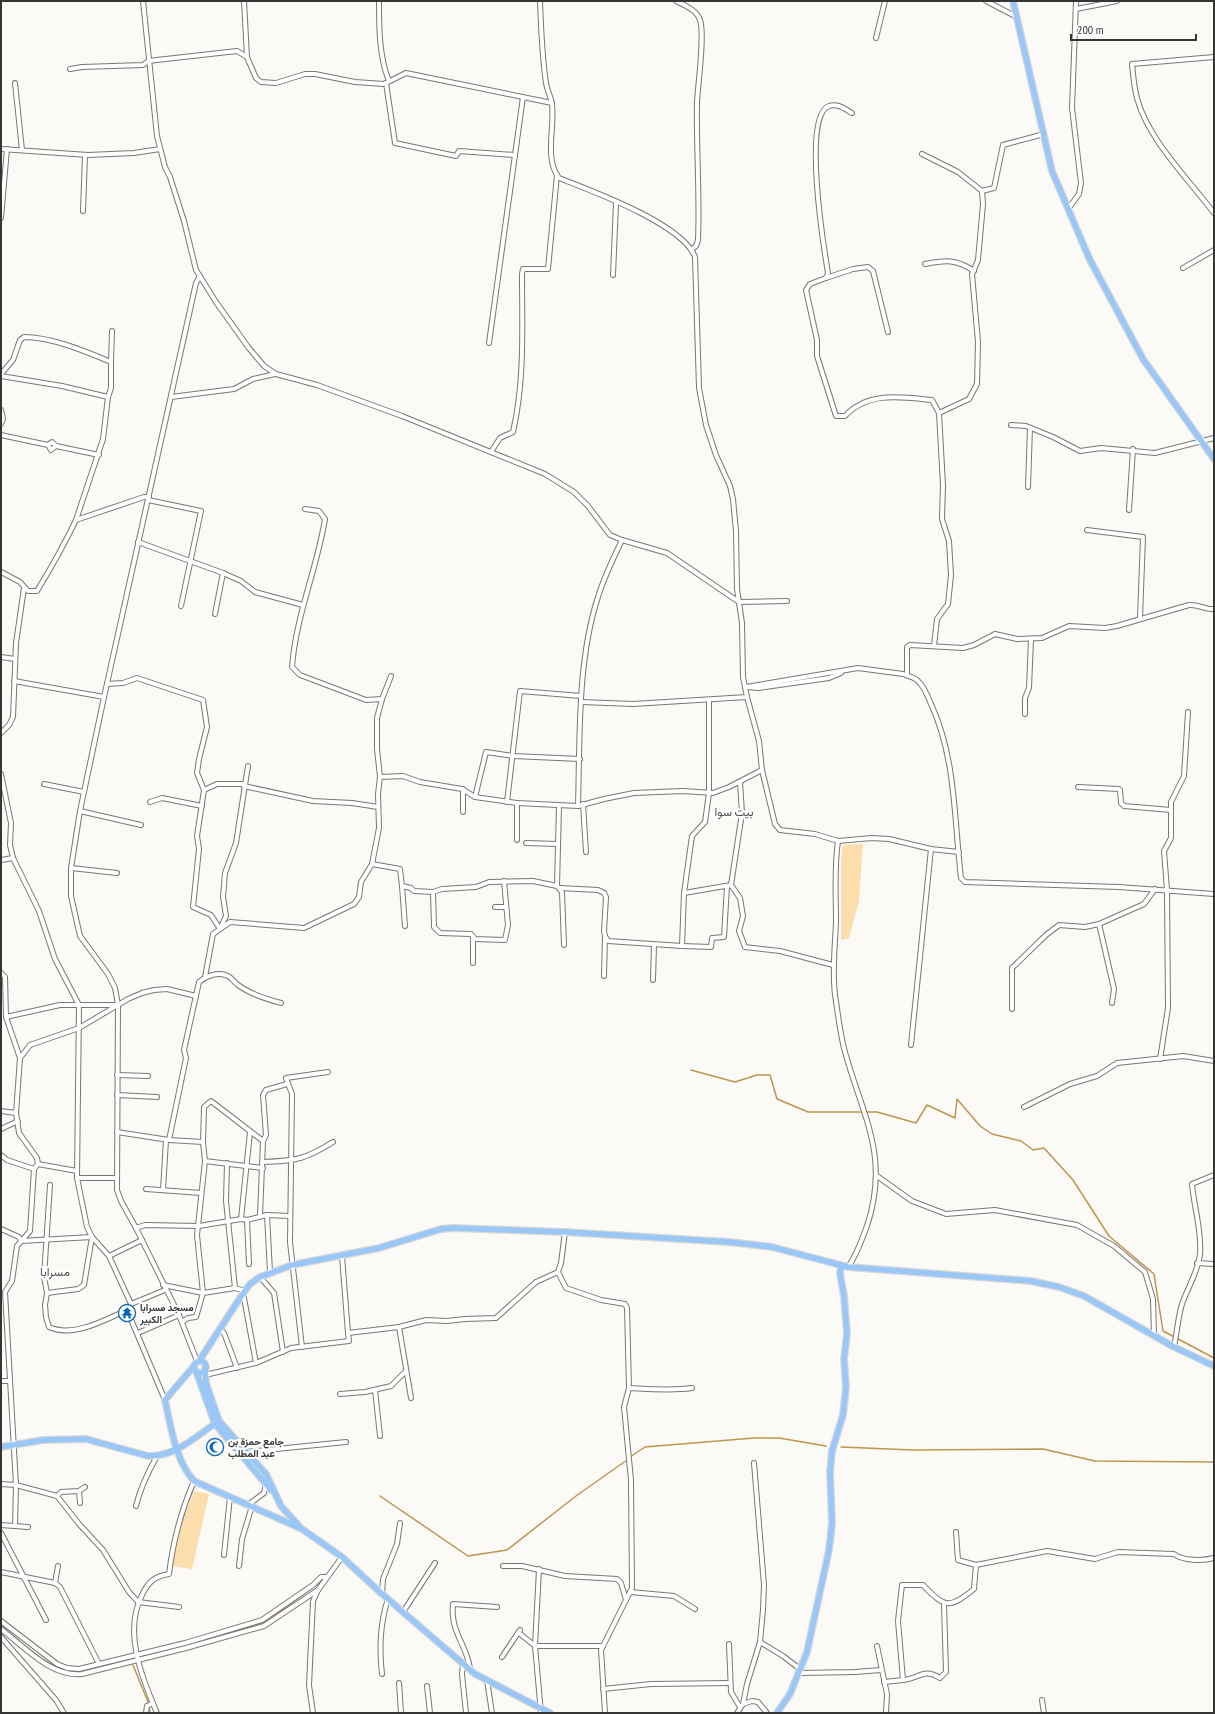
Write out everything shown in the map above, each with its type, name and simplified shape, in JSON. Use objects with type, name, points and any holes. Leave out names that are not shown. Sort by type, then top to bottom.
[{"type":"main road","points":[[1013,1],[1052,171],[1089,258],[1143,359],[1214,460]]},
{"type":"main road","points":[[302,1529],[194,1481],[189,1476],[177,1449],[165,1400],[196,1365],[243,1293],[260,1277],[292,1265],[379,1248],[441,1229],[453,1228],[565,1232],[772,1247],[848,1267],[1031,1281],[1084,1296],[1154,1336],[1214,1366]]},
{"type":"main road","points":[[777,1713],[790,1694],[807,1652],[829,1550],[832,1523],[830,1472],[832,1451],[843,1415],[846,1387],[844,1359],[847,1334],[840,1274],[841,1266]]},
{"type":"main road","points":[[196,1365],[204,1363],[205,1376],[217,1422],[266,1474],[274,1495]]},
{"type":"main road","points":[[196,1365],[202,1372],[205,1368]]},
{"type":"main road","points":[[196,1365],[217,1422],[266,1484],[287,1514],[302,1529],[342,1557],[382,1594],[463,1664],[487,1680],[541,1711],[550,1713]]},
{"type":"main road","points":[[1,1447],[62,1438],[86,1439],[148,1456],[157,1456],[177,1449],[217,1422]]},
{"type":"street","points":[[143,1],[148,61],[160,150],[174,188],[200,276],[248,347],[264,366],[276,374],[317,385],[352,398],[545,474],[574,492],[588,506],[607,532],[622,540],[667,553],[740,602],[787,601]]},
{"type":"street","points":[[244,1],[247,57],[256,78],[261,82],[276,83],[305,74],[315,74],[355,82],[388,82],[406,72],[552,103]]},
{"type":"street","points":[[379,1],[379,25],[384,70],[388,82],[395,143],[456,156],[459,151],[515,156]]},
{"type":"street","points":[[491,452],[500,438],[513,432],[519,408],[523,269],[548,269],[557,175],[552,158],[552,103],[547,85],[542,50],[540,1]]},
{"type":"street","points":[[676,1],[692,10],[700,19],[702,35],[697,104],[700,196],[698,240],[696,246],[692,249]]},
{"type":"street","points":[[876,38],[885,1]]},
{"type":"street","points":[[986,1],[1017,17]]},
{"type":"street","points":[[1068,209],[1079,194],[1081,182],[1072,108],[1076,1]]},
{"type":"street","points":[[1076,9],[1117,1]]},
{"type":"street","points":[[70,69],[82,67],[143,65],[148,61],[237,51],[247,57]]},
{"type":"street","points":[[1214,57],[1132,64],[1137,98],[1148,126],[1214,213]]},
{"type":"street","points":[[15,83],[22,150]]},
{"type":"street","points":[[489,343],[523,97]]},
{"type":"street","points":[[826,278],[828,273],[820,219],[815,147],[823,112],[829,106],[841,106],[852,113]]},
{"type":"street","points":[[982,191],[994,188],[1003,145],[1044,134]]},
{"type":"street","points":[[1,149],[85,155],[134,153],[160,150]]},
{"type":"street","points":[[1,218],[7,149]]},
{"type":"street","points":[[922,154],[958,172],[982,191],[983,204],[978,260],[972,274],[978,342],[976,384],[969,399],[939,413]]},
{"type":"street","points":[[83,211],[85,155]]},
{"type":"street","points":[[557,175],[559,178],[642,213],[668,229],[692,249],[695,257],[699,388],[706,425],[716,455],[730,486],[733,499],[736,530],[737,589],[742,623],[743,672],[747,697],[759,741],[762,770],[772,815],[777,828],[788,832],[815,834],[838,841],[880,838],[960,852]]},
{"type":"street","points":[[613,275],[616,203]]},
{"type":"street","points":[[1182,268],[1214,250]]},
{"type":"street","points":[[926,264],[943,261],[962,263],[974,271]]},
{"type":"street","points":[[888,332],[873,271],[868,267],[853,269],[826,278],[810,284],[806,290],[817,340],[817,356],[836,416],[845,416],[854,407],[873,400],[892,397],[932,400],[939,413],[943,485],[942,519],[949,541],[951,575],[948,604],[937,619],[934,646]]},
{"type":"street","points":[[196,1365],[179,1315],[164,1288],[136,1228],[120,1201],[116,1178],[118,1005],[115,988],[108,974],[88,949],[80,936],[71,896],[71,868],[80,812],[104,697],[196,283],[200,276]]},
{"type":"street","points":[[1,572],[20,582],[24,588],[33,592],[37,591],[42,580],[61,551],[76,520],[85,489],[99,455],[103,439],[108,397],[111,388],[112,331]]},
{"type":"street","points":[[108,397],[62,386],[1,375],[13,360],[20,340],[24,337],[36,337],[86,352],[111,362]]},
{"type":"street","points":[[171,396],[234,389],[254,379],[276,374]]},
{"type":"street","points":[[1,410],[3,419],[1,424]]},
{"type":"street","points":[[1011,425],[1030,428],[1053,437],[1080,451],[1101,448],[1155,453],[1200,440],[1214,438]]},
{"type":"street","points":[[1028,487],[1030,428]]},
{"type":"street","points":[[1,436],[48,445],[52,442],[56,446],[99,455]]},
{"type":"street","points":[[1129,510],[1133,450]]},
{"type":"street","points":[[76,520],[144,497],[201,511],[189,562],[181,606]]},
{"type":"street","points":[[306,509],[319,511],[325,518],[316,559],[295,632],[292,667],[300,675],[366,700],[382,699]]},
{"type":"street","points":[[1087,530],[1143,537],[1140,618]]},
{"type":"street","points":[[578,806],[581,696],[588,645],[596,603],[609,567],[622,540]]},
{"type":"street","points":[[138,542],[222,573],[240,581],[255,592],[303,605]]},
{"type":"street","points":[[215,614],[222,573]]},
{"type":"street","points":[[1,734],[9,726],[13,717],[15,659],[24,588]]},
{"type":"street","points":[[907,675],[907,647],[910,645],[963,648],[974,645],[995,634],[1017,639],[1031,639],[1048,637],[1074,625],[1105,628],[1117,626],[1140,618],[1189,605],[1196,604],[1210,610],[1214,609]]},
{"type":"street","points":[[1025,714],[1025,698],[1029,688],[1031,639]]},
{"type":"street","points":[[1,657],[15,659]]},
{"type":"street","points":[[746,687],[758,688],[829,678],[843,671],[863,668],[907,675],[916,679],[922,686],[944,734],[955,807],[961,878],[965,882],[1155,889],[1214,894]]},
{"type":"street","points":[[204,977],[213,934],[230,922],[304,928],[354,904],[359,897],[361,882],[372,864],[378,828],[380,777],[378,718],[382,699],[391,676]]},
{"type":"street","points":[[107,684],[137,678],[203,700],[207,727],[197,773],[204,790],[197,836],[199,850],[193,907],[211,915],[220,929]]},
{"type":"street","points":[[14,681],[104,697]]},
{"type":"street","points":[[507,802],[520,691],[581,696]]},
{"type":"street","points":[[581,702],[633,704],[710,701],[747,697]]},
{"type":"street","points":[[682,946],[684,893],[692,836],[705,822],[709,793],[711,758],[710,701]]},
{"type":"street","points":[[1160,1059],[1168,1008],[1167,890],[1164,851],[1171,838],[1171,802],[1184,776],[1188,712]]},
{"type":"street","points":[[475,796],[486,752],[513,756],[580,759]]},
{"type":"street","points":[[220,929],[226,916],[223,897],[225,873],[236,843],[248,766]]},
{"type":"street","points":[[380,777],[403,776],[420,782],[463,789],[475,796],[507,802],[578,806],[634,793],[683,791],[709,793],[724,789],[762,770]]},
{"type":"street","points":[[1,774],[3,791],[11,823],[10,845],[13,858],[38,911],[55,959],[79,1005],[77,1178],[88,1227],[92,1237],[109,1256],[131,1304]]},
{"type":"street","points":[[605,936],[612,942],[711,947],[712,938],[724,936],[729,886],[742,813],[740,782]]},
{"type":"street","points":[[44,784],[84,792]]},
{"type":"street","points":[[204,790],[217,784],[244,785],[313,801],[352,803],[378,807]]},
{"type":"street","points":[[1078,787],[1119,789],[1121,791],[1121,803],[1124,806],[1171,810]]},
{"type":"street","points":[[463,789],[463,812]]},
{"type":"street","points":[[150,802],[162,798],[202,806]]},
{"type":"street","points":[[517,803],[517,840]]},
{"type":"street","points":[[583,804],[586,852]]},
{"type":"street","points":[[559,806],[558,887],[562,892],[564,945]]},
{"type":"street","points":[[80,812],[141,825]]},
{"type":"street","points":[[838,841],[835,858],[836,926],[833,965],[835,995],[843,1044],[870,1130],[877,1176],[872,1208],[865,1230],[848,1267]]},
{"type":"street","points":[[526,843],[558,844]]},
{"type":"street","points":[[911,1045],[931,848]]},
{"type":"street","points":[[1,860],[13,858]]},
{"type":"street","points":[[372,864],[400,869],[405,926]]},
{"type":"street","points":[[71,868],[117,873]]},
{"type":"street","points":[[434,892],[434,928],[440,933],[471,934],[475,939],[505,940],[508,925],[504,881]]},
{"type":"street","points":[[402,886],[411,888],[414,892],[434,892],[442,889],[463,889],[489,882],[532,881],[558,887],[598,890],[604,892],[606,898],[604,976]]},
{"type":"street","points":[[684,893],[729,886]]},
{"type":"street","points":[[729,886],[740,898],[743,916],[739,931],[745,947],[780,951],[833,965]]},
{"type":"street","points":[[1012,1009],[1012,968],[1016,962],[1059,925],[1085,927],[1099,924],[1144,904],[1155,889]]},
{"type":"street","points":[[495,907],[506,907]]},
{"type":"street","points":[[1099,924],[1114,989],[1112,1003]]},
{"type":"street","points":[[473,937],[473,963]]},
{"type":"street","points":[[653,980],[654,945]]},
{"type":"street","points":[[1,973],[5,977],[6,1017],[20,1058],[16,1113],[19,1132],[36,1158],[38,1164]]},
{"type":"street","points":[[163,1190],[168,1140],[186,1058],[184,1050],[199,982],[204,977],[217,974],[228,976],[238,985],[262,997],[281,1003]]},
{"type":"street","points":[[20,1058],[30,1044],[79,1028],[142,993],[167,989],[196,996]]},
{"type":"street","points":[[6,1017],[60,1005],[118,1005]]},
{"type":"street","points":[[1024,1107],[1070,1084],[1097,1076],[1117,1063],[1183,1056],[1214,1061]]},
{"type":"street","points":[[302,1347],[292,1265],[290,1216],[292,1094],[286,1078],[328,1072]]},
{"type":"street","points":[[117,1075],[148,1076]]},
{"type":"street","points":[[260,1216],[263,1141],[266,1135],[263,1095],[266,1090],[287,1084]]},
{"type":"street","points":[[117,1095],[157,1097]]},
{"type":"street","points":[[182,1322],[188,1318],[196,1317],[202,1293],[197,1235],[205,1161],[203,1142],[204,1106],[211,1101],[263,1141]]},
{"type":"street","points":[[1,1111],[16,1113]]},
{"type":"street","points":[[1,1129],[18,1121]]},
{"type":"street","points":[[117,1132],[168,1140],[203,1142]]},
{"type":"street","points":[[241,1219],[250,1132]]},
{"type":"street","points":[[263,1162],[291,1161],[312,1155],[333,1142]]},
{"type":"street","points":[[1,1155],[7,1160],[34,1169]]},
{"type":"street","points":[[205,1161],[263,1168]]},
{"type":"street","points":[[227,1163],[227,1221],[235,1288]]},
{"type":"street","points":[[38,1164],[77,1171]]},
{"type":"street","points":[[15,1526],[16,1485],[14,1444],[3,1292],[12,1281],[17,1246],[30,1231],[34,1169],[38,1164]]},
{"type":"street","points":[[1174,1346],[1182,1304],[1200,1256],[1200,1230],[1193,1199],[1192,1184],[1214,1175]]},
{"type":"street","points":[[877,1176],[912,1201],[946,1214],[995,1210],[1078,1225],[1114,1246],[1145,1272],[1153,1299],[1154,1336]]},
{"type":"street","points":[[77,1178],[116,1178]]},
{"type":"street","points":[[50,1185],[44,1277],[47,1293],[45,1305],[46,1317],[49,1327],[57,1331],[92,1325],[127,1310],[131,1304],[164,1288],[202,1293],[235,1288],[243,1293],[256,1363]]},
{"type":"street","points":[[146,1189],[201,1193]]},
{"type":"street","points":[[136,1228],[145,1224],[199,1226],[241,1219],[247,1220],[267,1215],[290,1216]]},
{"type":"street","points":[[267,1215],[270,1272]]},
{"type":"street","points":[[247,1220],[249,1264]]},
{"type":"street","points":[[1,1229],[19,1237],[22,1241]]},
{"type":"street","points":[[565,1232],[561,1263],[558,1272],[566,1288],[601,1300],[625,1304],[627,1308],[629,1388],[624,1407],[631,1480],[632,1588],[601,1650],[605,1713]]},
{"type":"street","points":[[22,1241],[92,1237]]},
{"type":"street","points":[[47,1293],[78,1289],[84,1285],[92,1237]]},
{"type":"street","points":[[109,1256],[142,1240]]},
{"type":"street","points":[[205,1376],[256,1363],[291,1348],[348,1341],[342,1256]]},
{"type":"street","points":[[1197,1264],[1214,1264]]},
{"type":"street","points":[[348,1333],[399,1327],[426,1320],[447,1321],[476,1318],[496,1318],[536,1282],[558,1272]]},
{"type":"street","points":[[260,1277],[274,1293],[282,1352]]},
{"type":"street","points":[[127,1310],[165,1400]]},
{"type":"street","points":[[138,1333],[179,1315]]},
{"type":"street","points":[[399,1327],[411,1398]]},
{"type":"street","points":[[219,1329],[224,1333],[237,1368]]},
{"type":"street","points":[[340,1394],[374,1390],[391,1386],[406,1371]]},
{"type":"street","points":[[1,1381],[10,1381]]},
{"type":"street","points":[[629,1388],[663,1388],[676,1390],[692,1388]]},
{"type":"street","points":[[374,1390],[380,1436]]},
{"type":"street","points":[[246,1452],[346,1442]]},
{"type":"street","points":[[136,1506],[140,1492],[157,1456]]},
{"type":"street","points":[[738,1713],[742,1705],[760,1642],[764,1585],[754,1464]]},
{"type":"street","points":[[157,1713],[138,1656],[133,1633],[138,1602],[147,1584],[153,1579],[169,1574],[172,1548],[182,1508],[194,1481]]},
{"type":"street","points":[[1,1484],[16,1485],[57,1496],[79,1524],[103,1550],[129,1592],[138,1602],[179,1608]]},
{"type":"street","points":[[239,1566],[242,1539],[250,1505],[264,1493],[266,1484]]},
{"type":"street","points":[[57,1496],[61,1492],[79,1491],[85,1487]]},
{"type":"street","points":[[79,1491],[80,1503]]},
{"type":"street","points":[[224,1555],[230,1496]]},
{"type":"street","points":[[382,1594],[383,1579],[397,1544],[400,1523]]},
{"type":"street","points":[[1,1525],[28,1527]]},
{"type":"street","points":[[956,1532],[958,1560],[976,1565],[1047,1551],[1095,1559],[1118,1552],[1174,1554],[1179,1558],[1214,1558]]},
{"type":"street","points":[[1,1533],[46,1620]]},
{"type":"street","points":[[313,1713],[309,1685],[313,1601],[318,1590],[342,1557]]},
{"type":"street","points":[[403,1612],[435,1563]]},
{"type":"street","points":[[903,1680],[898,1621],[902,1585],[923,1585],[938,1601],[944,1604],[958,1601],[974,1589],[976,1565]]},
{"type":"street","points":[[55,1583],[58,1566]]},
{"type":"street","points":[[503,1566],[522,1566],[565,1576],[617,1579],[621,1583],[626,1600]]},
{"type":"street","points":[[538,1569],[535,1646],[541,1711]]},
{"type":"street","points":[[1,1572],[55,1583],[60,1587],[99,1664]]},
{"type":"street","points":[[1,1629],[51,1668],[65,1673],[82,1674],[262,1620],[313,1585],[321,1577],[327,1577]]},
{"type":"street","points":[[1,1621],[62,1667],[79,1668],[186,1648],[264,1626],[318,1590]]},
{"type":"street","points":[[630,1592],[674,1596],[695,1609]]},
{"type":"street","points":[[382,1674],[380,1655],[381,1632],[383,1612],[388,1599]]},
{"type":"street","points":[[470,1669],[469,1661],[453,1625],[452,1604],[497,1607]]},
{"type":"street","points":[[884,1682],[909,1680],[920,1674],[932,1673],[940,1678],[946,1672],[944,1604]]},
{"type":"street","points":[[502,1657],[520,1631],[535,1646],[603,1646]]},
{"type":"street","points":[[1,1637],[56,1700],[64,1713]]},
{"type":"street","points":[[760,1642],[783,1656],[799,1671],[855,1672],[881,1670]]},
{"type":"street","points":[[729,1644],[731,1692],[742,1705]]},
{"type":"street","points":[[876,1646],[887,1694],[886,1713]]},
{"type":"street","points":[[463,1664],[462,1674],[466,1713]]},
{"type":"street","points":[[487,1680],[492,1713]]},
{"type":"street","points":[[399,1683],[401,1713]]},
{"type":"street","points":[[604,1690],[651,1684],[730,1683]]},
{"type":"street","points":[[427,1686],[430,1713]]},
{"type":"street","points":[[1042,1700],[1044,1713]]},
{"type":"street","points":[[742,1705],[752,1701],[758,1702],[767,1713]]},
{"type":"street","points":[[146,1713],[147,1706],[153,1703]]},
{"type":"shaded area","points":[[863,844],[859,901],[849,938],[841,940],[841,859],[843,845]]},
{"type":"shaded area","points":[[194,1491],[209,1494],[192,1569],[172,1566],[181,1528]]},
{"type":"waterway","points":[[691,1070],[735,1082],[757,1075],[770,1075],[777,1099],[808,1112],[877,1112],[916,1123],[927,1105],[955,1118],[957,1099],[980,1126],[992,1134],[1021,1141],[1033,1150],[1044,1148],[1073,1180],[1109,1236],[1154,1274],[1163,1331],[1214,1358]]},
{"type":"waterway","points":[[630,1457],[645,1447],[754,1438],[779,1438],[826,1446]]},
{"type":"waterway","points":[[841,1447],[913,1450],[1043,1449],[1095,1461],[1214,1462]]},
{"type":"waterway","points":[[380,1496],[468,1556],[507,1550],[576,1496],[627,1460]]},
{"type":"waterway","points":[[168,1649],[266,1622],[319,1583]]},
{"type":"waterway","points":[[1,1626],[42,1659],[60,1669],[76,1671],[99,1666]]},
{"type":"waterway","points":[[133,1665],[148,1702]]},
{"type":"waterway","points":[[149,1708],[150,1713]]},
{"type":"place","name":"مسجد مسرابا الكبير","points":[[127,1313]]},
{"type":"place","name":"جامع حمزة بن عبد المطلب","points":[[215,1447]]},
{"type":"district","name":"بيت سوا","points":[[734,811]]},
{"type":"district","name":"مسرابا","points":[[55,1271]]}]
